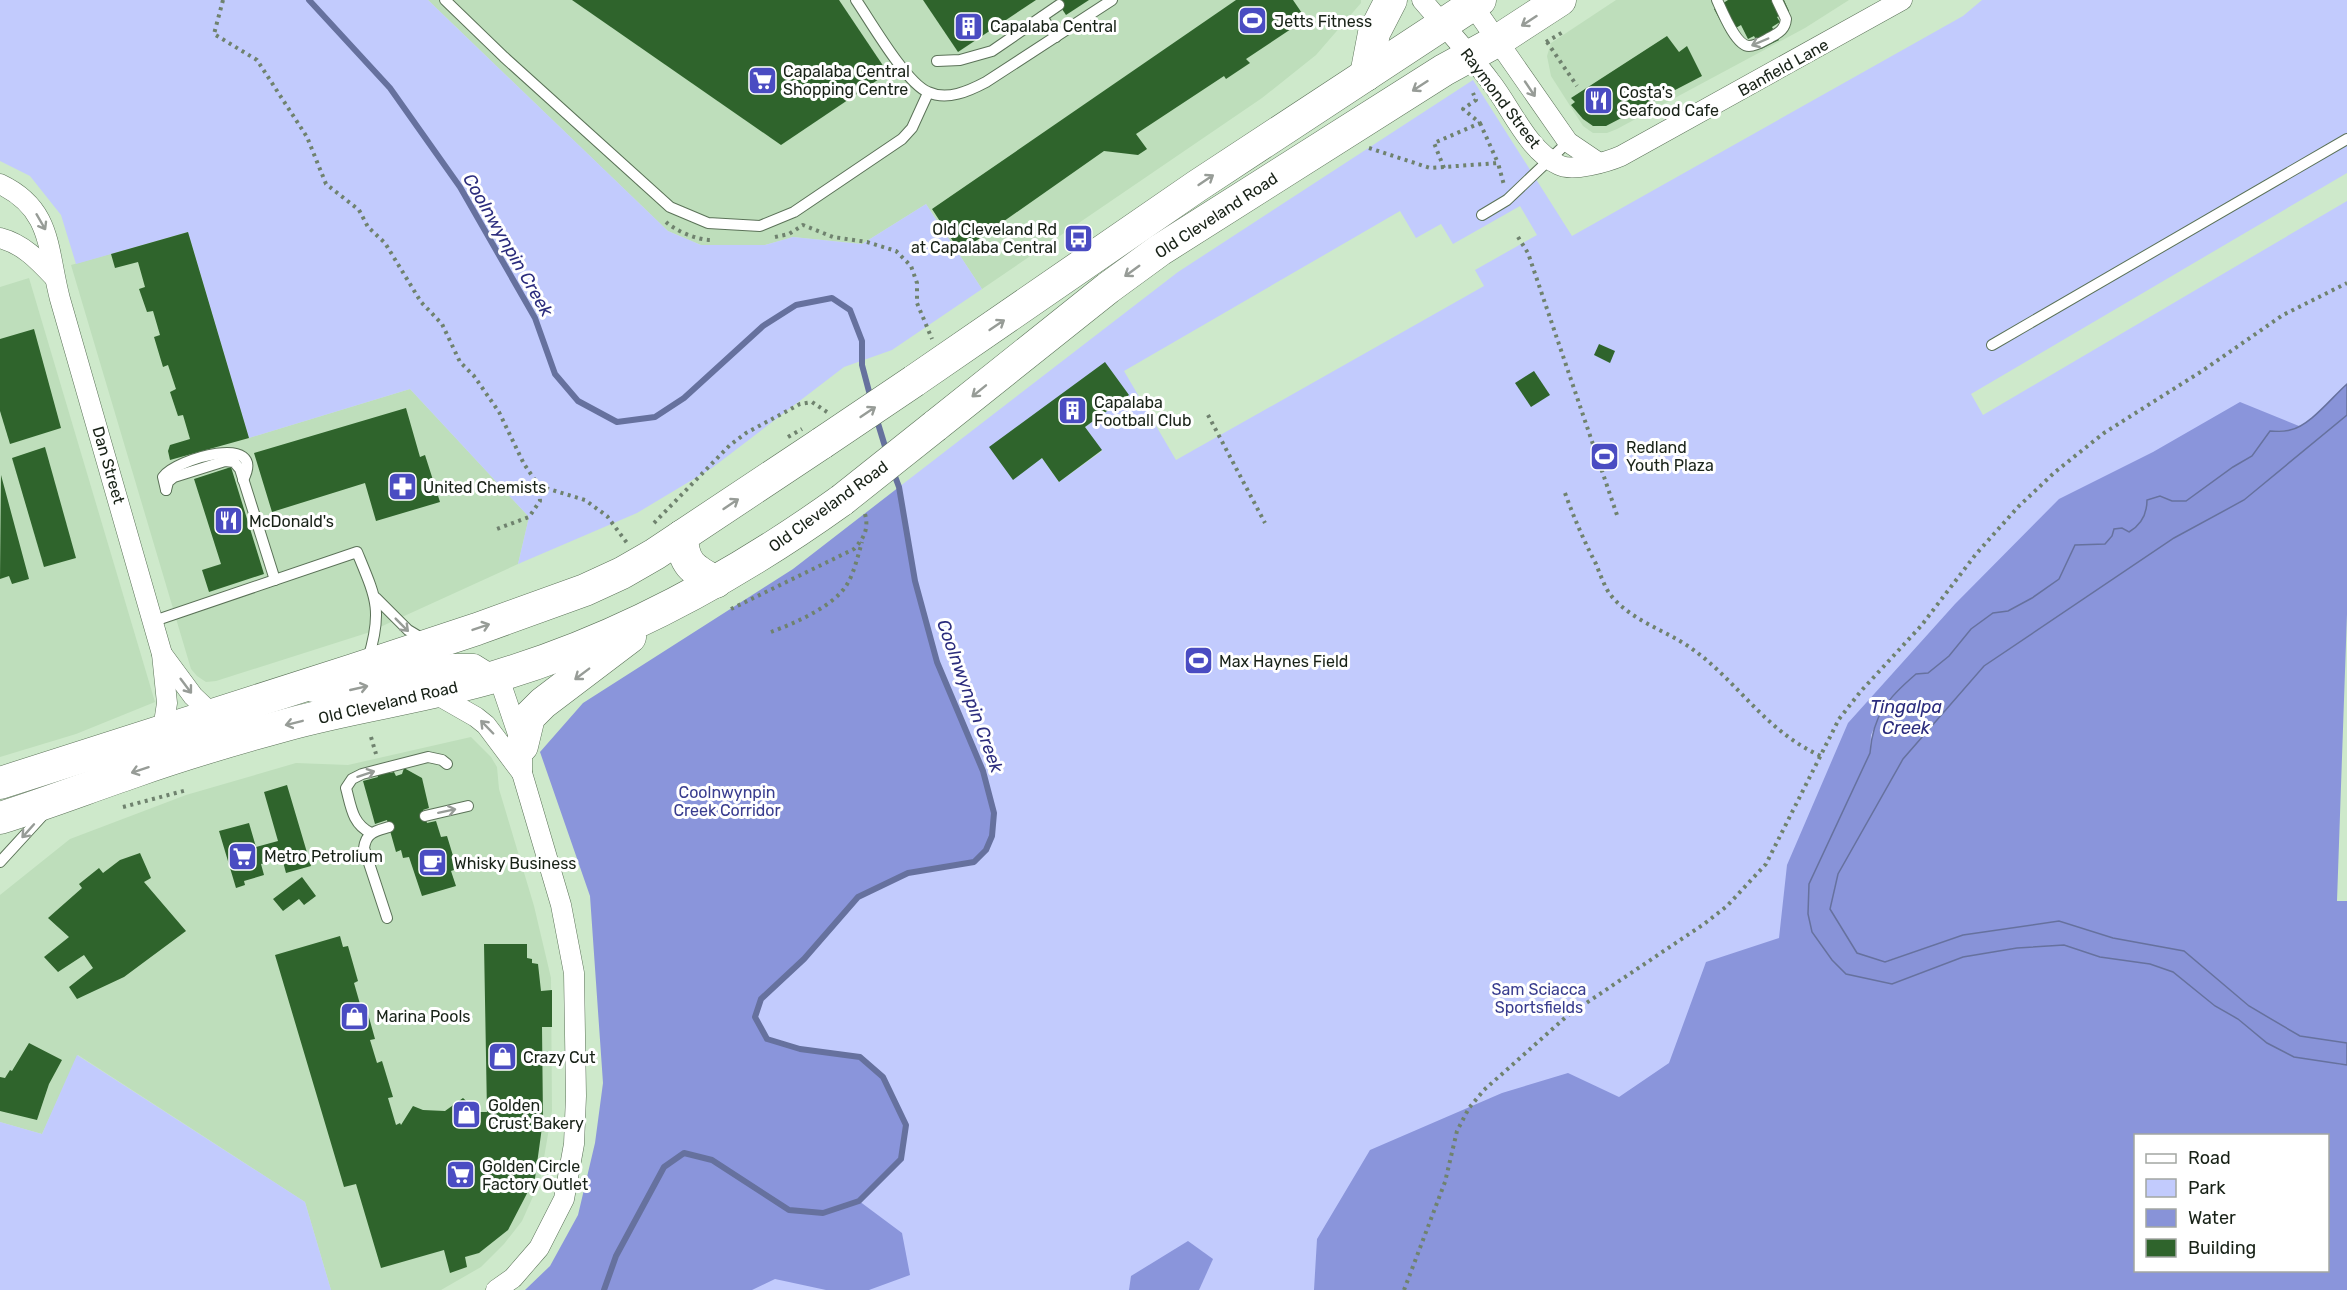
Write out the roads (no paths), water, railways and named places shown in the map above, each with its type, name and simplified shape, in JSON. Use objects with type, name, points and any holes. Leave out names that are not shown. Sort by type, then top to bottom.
[{"type":"main road","points":[[1366,75],[1374,33],[1391,0]]},
{"type":"main road","name":"Old Cleveland Road","points":[[0,818],[134,771],[287,725],[434,693],[541,662],[661,612],[716,582],[842,500],[1108,288],[1160,250],[1469,70],[1497,41],[1560,0]]},
{"type":"main road","name":"Old Cleveland Road","points":[[0,783],[366,666],[585,590],[622,573],[682,536],[914,381],[1207,180],[1443,25],[1474,2]]},
{"type":"main road","points":[[682,536],[683,549],[688,562],[698,572],[716,582]]},
{"type":"main road","points":[[522,760],[529,717],[543,703],[661,612]]},
{"type":"street","name":"Raymond Street","points":[[1422,0],[1443,25],[1469,70],[1492,83],[1530,140],[1549,159],[1560,166],[1570,168],[1599,163]]},
{"type":"street","name":"Banfield Lane","points":[[1599,163],[1621,156],[1902,0]]},
{"type":"street","name":"Raymond Street","points":[[1474,2],[1497,41],[1568,142],[1599,163]]},
{"type":"street","name":"Dan Street","points":[[0,183],[20,196],[40,218],[50,242],[54,277],[162,654],[167,703],[163,730]]},
{"type":"street","name":"Dan Street","points":[[0,238],[19,245],[32,254],[54,277]]},
{"type":"street","name":"Dan Street","points":[[162,654],[193,696],[212,714]]},
{"type":"street","points":[[280,693],[348,690],[465,663],[485,669],[495,676],[506,697],[561,905],[574,973],[574,1125],[564,1199],[539,1248],[513,1278],[496,1290]]},
{"type":"street","points":[[434,693],[483,723],[522,760]]},
{"type":"lane","points":[[856,0],[908,76],[928,93],[944,95],[965,93],[986,82],[1112,0]]},
{"type":"lane","points":[[1717,0],[1737,39],[1744,45],[1750,46],[1758,44],[1783,29],[1786,19],[1777,0]]},
{"type":"lane","points":[[447,1],[504,57],[670,207],[708,223],[760,226],[794,212],[902,139],[912,128],[928,93]]},
{"type":"lane","points":[[937,60],[960,60],[992,51],[1059,5]]},
{"type":"lane","points":[[1042,17],[1056,37]]},
{"type":"lane","points":[[1992,345],[2347,139]]},
{"type":"lane","points":[[1482,215],[1507,200],[1568,142]]},
{"type":"lane","points":[[166,490],[168,482],[174,477],[225,460],[234,462],[243,480],[275,580]]},
{"type":"lane","points":[[154,621],[357,552],[376,598],[377,626],[366,666]]},
{"type":"lane","points":[[376,598],[415,636],[434,643]]},
{"type":"lane","points":[[389,827],[370,832],[361,828],[355,821],[346,788],[352,779],[362,774],[428,757],[447,764]]},
{"type":"lane","points":[[0,862],[56,800]]},
{"type":"lane","points":[[425,816],[468,806]]},
{"type":"lane","points":[[370,832],[365,840],[364,848],[387,918]]},
{"type":"water","name":"Tingalpa Creek","points":[[2347,384],[2347,415],[2244,500],[2174,538],[1984,666],[1903,759],[1838,874],[1830,909],[1857,953],[1885,962],[1963,935],[2059,921],[2113,938],[2184,951],[2249,1006],[2300,1036],[2347,1043],[2347,1065],[2294,1057],[2267,1043],[2238,1019],[2215,1006],[2173,972],[2150,964],[2100,957],[2064,945],[2017,948],[1963,957],[1892,984],[1846,974],[1832,960],[1812,932],[1808,914],[1809,884],[1870,753],[1878,717],[1890,699],[1916,674],[1928,673],[1949,656],[1971,629],[1993,613],[2008,611],[2059,579],[2075,545],[2105,544],[2112,536],[2114,529],[2122,528],[2129,532],[2142,519],[2147,500],[2160,496],[2172,501],[2186,501],[2252,456],[2270,431],[2288,431],[2305,423]]},
{"type":"waterway","name":"Coolnwynpin Creek","points":[[309,0],[390,88],[460,187],[535,318],[555,374],[578,401],[617,422],[655,417],[684,398],[763,326],[796,305],[832,298],[850,310],[862,341],[862,365],[871,399]]},
{"type":"waterway","name":"Coolnwynpin Creek","points":[[876,417],[887,453]]},
{"type":"waterway","name":"Coolnwynpin Creek","points":[[604,1290],[616,1256],[664,1167],[684,1153],[712,1160],[789,1210],[823,1213],[859,1201],[901,1159],[906,1125],[883,1077],[860,1057],[800,1049],[767,1039],[755,1017],[761,999],[804,959],[858,897],[908,873],[974,862],[986,850],[992,836],[994,813],[983,771],[937,662],[915,581],[899,487],[893,471]]},
{"type":"place","name":"Jetts Fitness","points":[[1253,21]]},
{"type":"place","name":"Capalaba Central","points":[[969,26]]},
{"type":"place","name":"Capalaba Central Shopping Centre","points":[[762,80]]},
{"type":"place","name":"Costa's Seafood Cafe","points":[[1598,101]]},
{"type":"place","name":"Old Cleveland Rd at Capalaba Central","points":[[1078,238]]},
{"type":"place","name":"Capalaba Football Club","points":[[1073,411]]},
{"type":"place","name":"Redland Youth Plaza","points":[[1605,456]]},
{"type":"place","name":"United Chemists","points":[[402,487]]},
{"type":"place","name":"McDonald's","points":[[228,521]]},
{"type":"place","name":"Max Haynes Field","points":[[1198,661]]},
{"type":"place","name":"Metro Petrolium","points":[[243,856]]},
{"type":"place","name":"Whisky Business","points":[[433,863]]},
{"type":"place","name":"Marina Pools","points":[[355,1016]]},
{"type":"place","name":"Crazy Cut","points":[[502,1057]]},
{"type":"place","name":"Golden Crust Bakery","points":[[467,1114]]},
{"type":"place","name":"Golden Circle Factory Outlet","points":[[461,1175]]},
{"type":"park label","name":"Coolnwynpin Creek Corridor","points":[[727,801]]},
{"type":"park label","name":"Sam Sciacca Sportsfields","points":[[1539,998]]}]
